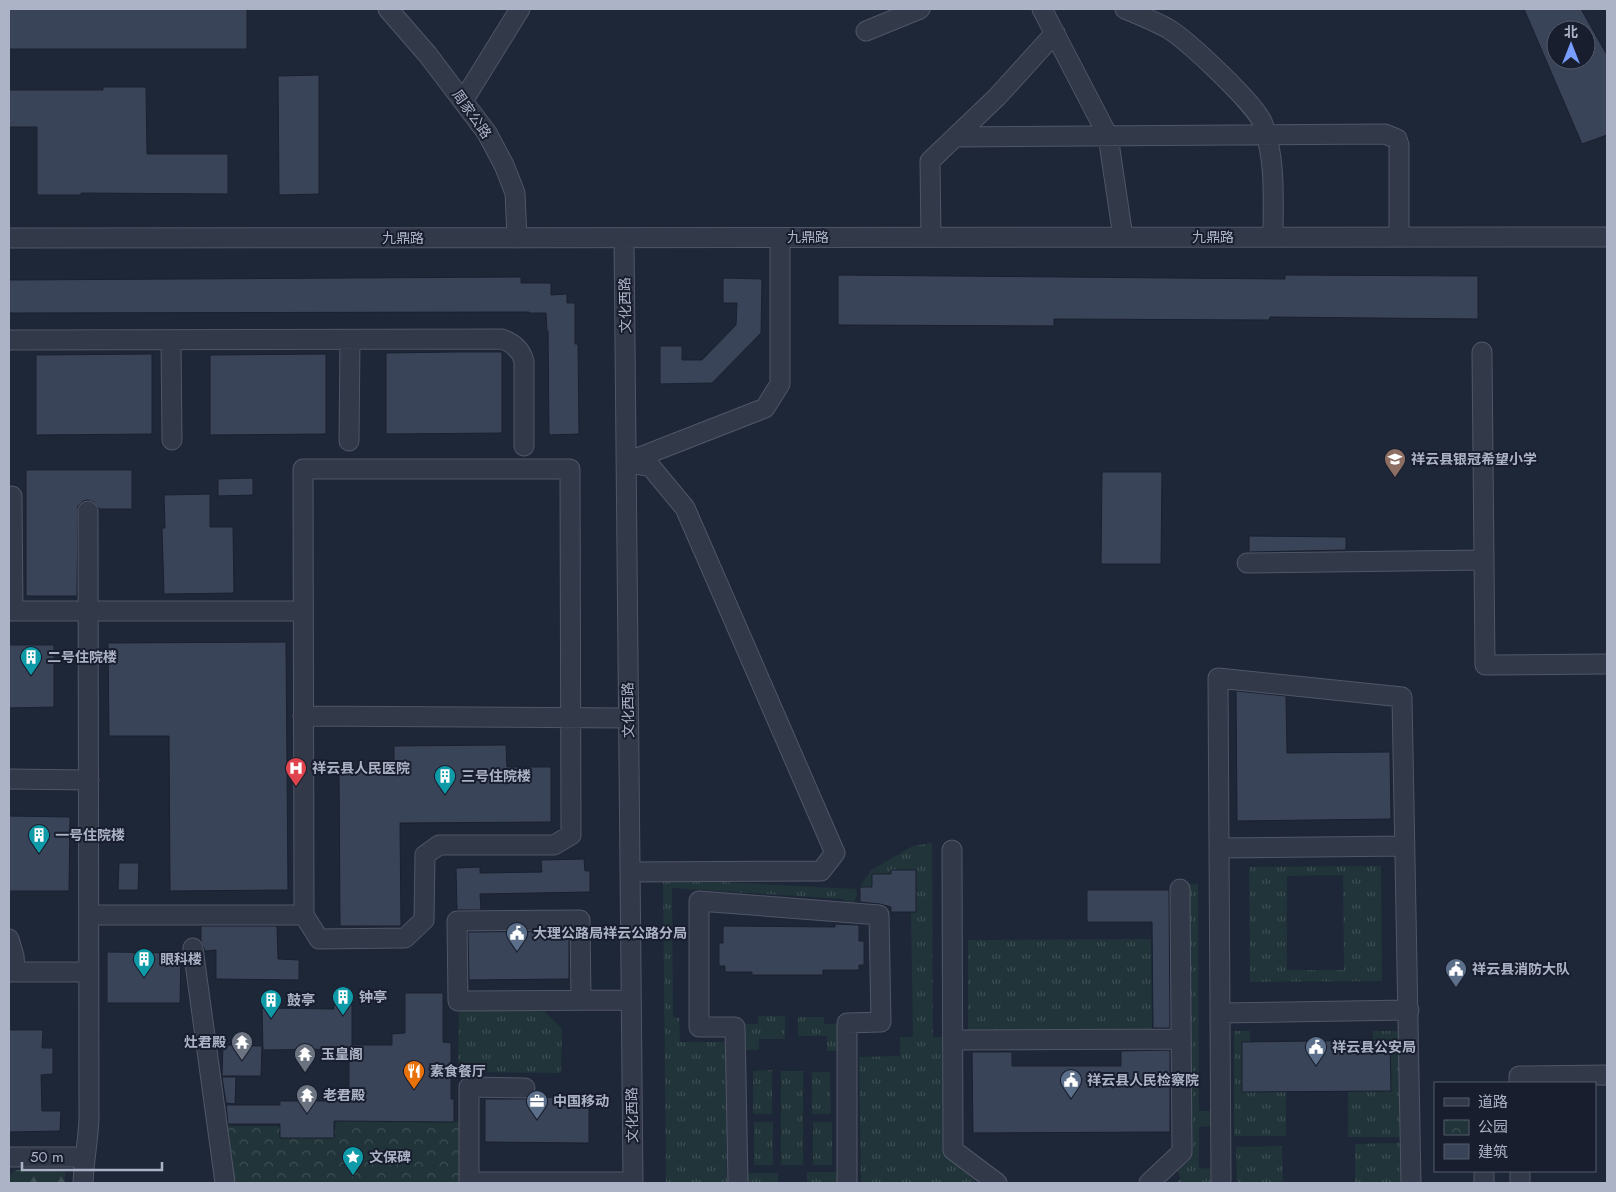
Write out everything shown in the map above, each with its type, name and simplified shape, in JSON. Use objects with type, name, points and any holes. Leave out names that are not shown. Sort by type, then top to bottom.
[{"type":"street","name":"周家公路","points":[[388,9],[428,55],[487,133],[504,165],[515,193],[517,238]]},
{"type":"street","points":[[464,101],[520,9]]},
{"type":"street","points":[[866,31],[920,9]]},
{"type":"street","points":[[1042,9],[1108,136],[1123,237]]},
{"type":"street","points":[[1126,9],[1168,28],[1200,54],[1251,106],[1262,122],[1272,155],[1274,187],[1273,237]]},
{"type":"street","points":[[931,237],[930,161],[997,97],[1055,33]]},
{"type":"street","points":[[956,137],[1385,134],[1397,139],[1399,145],[1399,237]]},
{"type":"street","name":"九鼎路","points":[[9,238],[1607,237]]},
{"type":"street","name":"文化西路","points":[[624,238],[633,1182]]},
{"type":"street","points":[[626,462],[765,408],[780,384],[780,238]]},
{"type":"street","points":[[9,340],[502,339],[510,342],[523,355],[524,446]]},
{"type":"street","points":[[171,340],[172,440]]},
{"type":"street","points":[[349,441],[350,340]]},
{"type":"street","points":[[1482,352],[1485,665],[1607,664]]},
{"type":"street","points":[[626,462],[652,467],[685,508],[835,853],[821,871],[630,872]]},
{"type":"street","points":[[570,468],[570,835],[554,845],[439,845],[425,855],[424,920],[405,938],[319,939],[304,915],[303,611],[303,469],[570,468]]},
{"type":"street","points":[[12,496],[11,611],[303,611]]},
{"type":"street","points":[[83,1183],[89,1119],[88,511]]},
{"type":"street","points":[[1247,563],[1484,560]]},
{"type":"street","points":[[1221,1183],[1218,678],[1402,697],[1411,1183]]},
{"type":"street","points":[[303,716],[628,718]]},
{"type":"street","points":[[9,780],[89,780]]},
{"type":"street","points":[[1219,848],[1405,846]]},
{"type":"street","points":[[952,850],[953,1150],[996,1183]]},
{"type":"street","points":[[1149,1183],[1182,1152],[1180,889]]},
{"type":"street","points":[[738,1183],[735,1027],[699,1027],[699,901],[879,915],[881,1022],[846,1023],[848,1183]]},
{"type":"street","points":[[89,915],[304,915]]},
{"type":"street","points":[[581,1000],[580,920],[457,921],[458,1001],[631,1000]]},
{"type":"street","points":[[9,939],[14,956],[12,972],[89,972]]},
{"type":"street","points":[[193,948],[225,1183]]},
{"type":"street","points":[[1220,1013],[1409,1010]]},
{"type":"street","points":[[953,1040],[1181,1039]]},
{"type":"street","points":[[1519,1082],[1519,1076],[1607,1075]]},
{"type":"street","points":[[525,1088],[469,1087],[469,1182],[633,1182]]},
{"type":"street","points":[[9,1158],[84,1158]]},
{"type":"green space","points":[[932,843],[933,1037],[946,1037],[953,1158],[976,1183],[861,1183],[859,1057],[900,1056],[900,1037],[913,1037],[911,912],[916,912],[916,870],[891,874],[872,887],[860,887],[871,870],[913,846]]},
{"type":"green space","points":[[1381,866],[1382,981],[1250,982],[1249,867]],"holes":[[[1343,875],[1344,970],[1287,970],[1287,876]]]},
{"type":"green space","points":[[663,879],[856,889],[857,895],[854,902],[849,904],[843,899],[672,888],[673,1017],[679,1018],[680,1042],[725,1042],[727,1183],[666,1183]]},
{"type":"green space","points":[[1187,884],[1198,884],[1199,1111],[1214,1111],[1214,1126],[1199,1127],[1199,1168],[1213,1169],[1212,1183],[1176,1183],[1181,1178],[1175,1166],[1188,1152],[1191,1116]]},
{"type":"green space","points":[[1151,939],[1152,1031],[968,1033],[968,940]]},
{"type":"green space","points":[[459,1007],[541,1008],[562,1029],[561,1073],[458,1072]]},
{"type":"green space","points":[[758,1016],[785,1016],[785,1039],[759,1039],[759,1050],[745,1050],[745,1024],[758,1024]]},
{"type":"green space","points":[[798,1017],[824,1017],[824,1024],[839,1024],[839,1051],[827,1051],[827,1036],[798,1036]]},
{"type":"green space","points":[[1234,1031],[1250,1031],[1250,1042],[1242,1042],[1242,1092],[1286,1092],[1286,1136],[1234,1136]]},
{"type":"green space","points":[[1373,1031],[1398,1031],[1401,1137],[1348,1137],[1348,1091],[1391,1090],[1390,1040],[1373,1040]]},
{"type":"green space","points":[[772,1070],[772,1114],[753,1114],[753,1071]]},
{"type":"green space","points":[[781,1071],[803,1071],[803,1165],[781,1165]]},
{"type":"green space","points":[[812,1072],[830,1072],[831,1114],[812,1114]]},
{"type":"green space","points":[[336,1121],[460,1122],[461,1183],[233,1183],[223,1126],[280,1126],[281,1138],[334,1138]]},
{"type":"green space","points":[[754,1122],[773,1122],[773,1165],[754,1165]]},
{"type":"green space","points":[[813,1122],[832,1122],[832,1165],[813,1165]]},
{"type":"green space","points":[[1401,1143],[1402,1183],[1355,1183],[1355,1144]]},
{"type":"green space","points":[[1282,1146],[1283,1183],[1237,1183],[1236,1147]]},
{"type":"green space","points":[[65,1169],[65,1183],[9,1183],[9,1177],[14,1170]]},
{"type":"green space","points":[[807,1172],[838,1172],[838,1183],[807,1183]]},
{"type":"green space","points":[[747,1173],[778,1173],[778,1183],[747,1183]]},
{"type":"building","points":[[9,9],[247,9],[247,49],[9,49]]},
{"type":"building","points":[[1524,9],[1581,9],[1587,20],[1546,20],[1546,60]]},
{"type":"building","points":[[1596,36],[1607,55],[1607,135],[1582,144],[1550,70],[1596,70]]},
{"type":"building","points":[[319,75],[319,194],[279,195],[278,76]]},
{"type":"building","points":[[103,87],[146,87],[147,154],[228,154],[228,194],[81,193],[81,195],[37,195],[37,127],[9,127],[9,90],[103,90]]},
{"type":"building","points":[[838,275],[1285,279],[1285,275],[1478,276],[1478,319],[1270,317],[1269,320],[1054,319],[1054,326],[838,325]]},
{"type":"building","points":[[521,277],[521,283],[551,283],[551,295],[567,294],[567,303],[575,303],[575,344],[578,344],[579,434],[549,435],[548,331],[546,313],[9,313],[9,280]]},
{"type":"building","points":[[723,278],[762,279],[761,333],[712,383],[660,384],[660,346],[682,346],[682,360],[702,360],[736,325],[737,303],[723,303]]},
{"type":"building","points":[[502,352],[502,433],[386,434],[386,353]]},
{"type":"building","points":[[152,354],[152,434],[36,435],[36,355]]},
{"type":"building","points":[[326,354],[326,434],[210,435],[210,355]]},
{"type":"building","points":[[26,470],[132,470],[132,509],[99,509],[94,502],[88,500],[83,501],[78,506],[77,596],[26,596]]},
{"type":"building","points":[[1102,472],[1162,472],[1161,564],[1101,564]]},
{"type":"building","points":[[253,478],[253,495],[218,496],[218,479]]},
{"type":"building","points":[[210,494],[210,527],[233,527],[234,593],[164,594],[162,528],[165,528],[164,495]]},
{"type":"building","points":[[1249,536],[1346,537],[1346,550],[1249,552]]},
{"type":"building","points":[[286,642],[288,890],[170,891],[169,736],[109,736],[108,643]]},
{"type":"building","name":"二号住院楼","points":[[9,645],[54,645],[54,707],[9,708]]},
{"type":"building","points":[[1236,691],[1286,696],[1287,753],[1390,752],[1391,819],[1237,821]]},
{"type":"building","name":"三号住院楼","points":[[506,745],[507,767],[551,767],[551,822],[400,823],[401,926],[340,926],[339,768],[394,768],[394,746]]},
{"type":"building","name":"一号住院楼","points":[[9,816],[70,817],[69,891],[9,891]]},
{"type":"building","points":[[584,859],[585,871],[590,871],[590,892],[480,894],[481,910],[457,910],[456,868],[480,867],[480,873],[542,872],[541,860]]},
{"type":"building","points":[[119,863],[139,863],[138,890],[118,890]]},
{"type":"building","points":[[891,870],[916,870],[916,912],[891,912],[891,907],[860,902],[860,887],[872,887],[872,874],[891,874]]},
{"type":"building","points":[[1087,890],[1169,890],[1170,1028],[1153,1028],[1152,922],[1087,922]]},
{"type":"building","points":[[835,924],[859,925],[859,941],[864,941],[864,965],[859,965],[859,970],[823,970],[823,975],[752,975],[752,972],[725,972],[725,966],[719,966],[719,943],[723,943],[723,926],[835,927]]},
{"type":"building","points":[[201,926],[277,926],[278,959],[299,960],[299,980],[216,979],[216,950],[205,951],[201,941]]},
{"type":"building","name":"大理公路局祥云公路分局","points":[[569,931],[569,979],[469,980],[468,932]]},
{"type":"building","name":"眼科楼","points":[[107,952],[181,953],[180,1003],[107,1003]]},
{"type":"building","points":[[405,993],[443,993],[443,1042],[451,1043],[451,1099],[454,1099],[454,1122],[334,1121],[334,1138],[280,1138],[280,1124],[228,1124],[226,1105],[280,1105],[280,1101],[336,1101],[336,1098],[349,1098],[349,1049],[263,1050],[262,1008],[334,1009],[334,1005],[352,1005],[352,1045],[392,1045],[392,1034],[405,1033]]},
{"type":"building","points":[[9,1030],[43,1030],[42,1048],[53,1048],[53,1074],[41,1075],[42,1111],[61,1111],[60,1131],[9,1132]]},
{"type":"building","name":"祥云县公安局","points":[[1390,1040],[1391,1091],[1242,1092],[1242,1042]]},
{"type":"building","name":"灶君殿","points":[[223,1045],[262,1046],[261,1076],[222,1076]]},
{"type":"building","name":"祥云县人民检察院","points":[[1170,1050],[1170,1132],[973,1133],[972,1052],[1012,1052],[1012,1066],[1121,1066],[1121,1051]]},
{"type":"building","points":[[222,1077],[236,1077],[235,1104],[226,1103]]},
{"type":"building","name":"中国移动","points":[[531,1097],[589,1098],[589,1143],[485,1142],[485,1099],[525,1099]]},
{"type":"place","name":"祥云县银冠希望小学","points":[[1395,478]]},
{"type":"place","name":"二号住院楼","points":[[31,676]]},
{"type":"place","name":"祥云县人民医院","points":[[296,787]]},
{"type":"place","name":"三号住院楼","points":[[445,795]]},
{"type":"place","name":"一号住院楼","points":[[39,854]]},
{"type":"place","name":"大理公路局祥云公路分局","points":[[517,952]]},
{"type":"place","name":"眼科楼","points":[[144,978]]},
{"type":"place","name":"祥云县消防大队","points":[[1456,988]]},
{"type":"place","name":"钟亭","points":[[343,1016]]},
{"type":"place","name":"鼓亭","points":[[271,1019]]},
{"type":"place","name":"灶君殿","points":[[242,1061]]},
{"type":"place","name":"祥云县公安局","points":[[1316,1066]]},
{"type":"place","name":"玉皇阁","points":[[305,1073]]},
{"type":"place","name":"素食餐厅","points":[[414,1090]]},
{"type":"place","name":"祥云县人民检察院","points":[[1071,1099]]},
{"type":"place","name":"老君殿","points":[[307,1114]]},
{"type":"place","name":"中国移动","points":[[537,1120]]},
{"type":"place","name":"文保碑","points":[[353,1176]]}]
